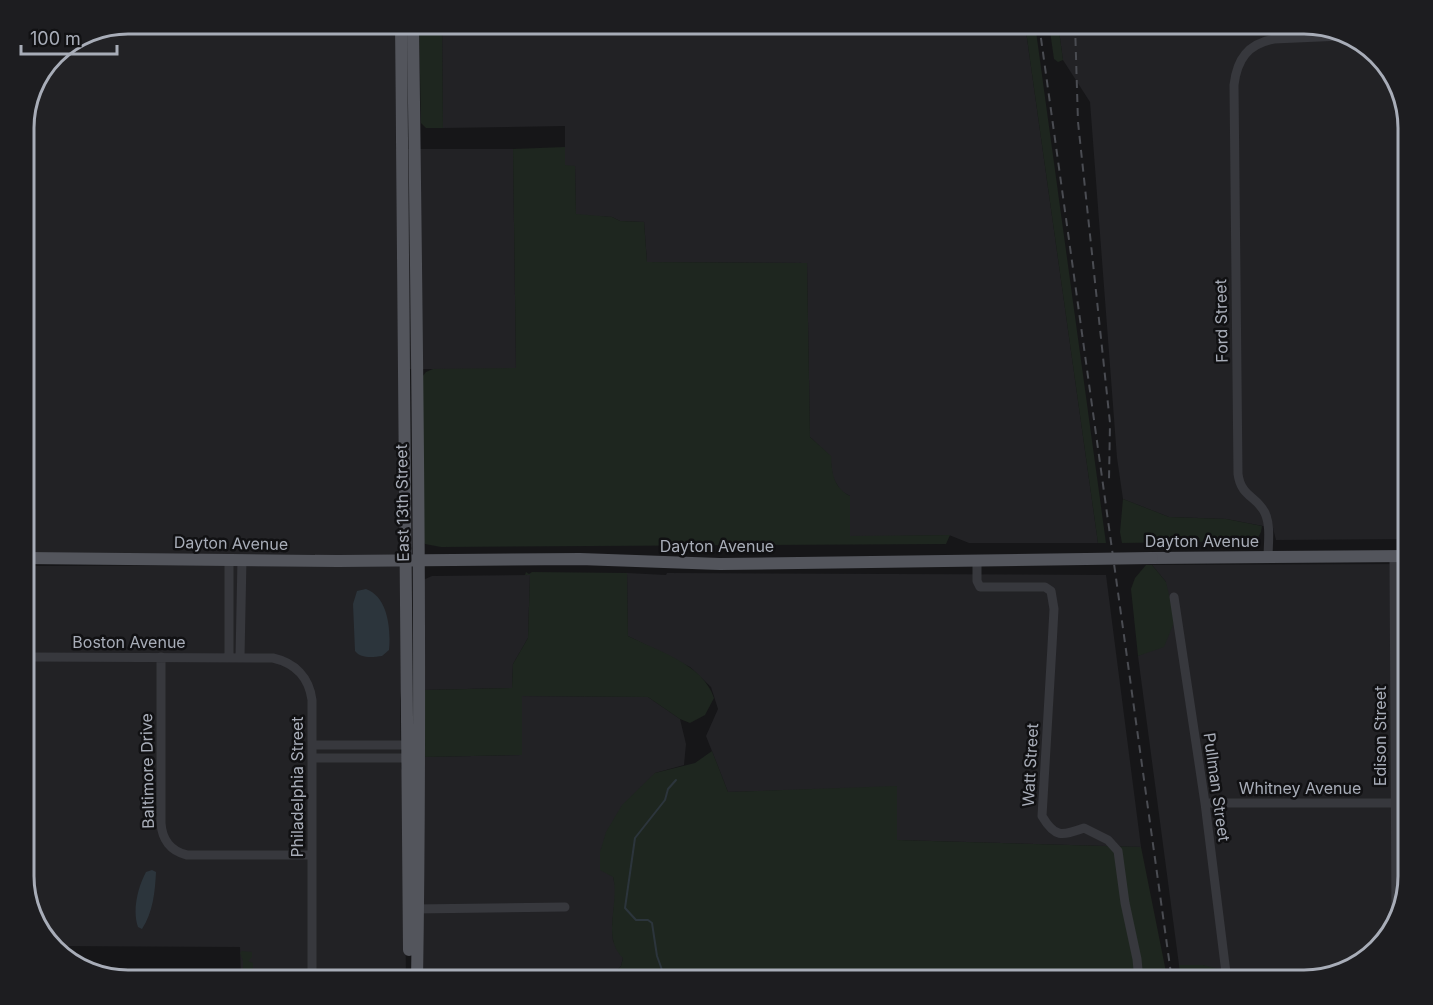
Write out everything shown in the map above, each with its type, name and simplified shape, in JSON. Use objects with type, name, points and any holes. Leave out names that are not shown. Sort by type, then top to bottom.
[{"type":"main road","name":"East 13th Street","points":[[401,34],[413,561]]},
{"type":"main road","name":"East 13th Street","points":[[410,970],[413,909],[414,745],[413,34]]},
{"type":"main road","name":"Dayton Avenue","points":[[35,558],[413,561],[580,559],[708,564],[1398,556]]},
{"type":"main road","name":"East 13th Street","points":[[413,909],[416,970]]},
{"type":"street","name":"Ford Street","points":[[1268,558],[1265,513],[1242,488],[1238,474],[1235,73],[1242,57],[1254,45],[1263,41],[1325,37]]},
{"type":"street","name":"Edison Street","points":[[1394,556],[1396,899]]},
{"type":"street","points":[[229,657],[235,559]]},
{"type":"street","points":[[235,559],[240,657]]},
{"type":"street","name":"Watt Street","points":[[977,561],[977,581],[980,587],[1045,587],[1051,591],[1054,609],[1042,816],[1050,830],[1058,834],[1068,834],[1084,828],[1107,840],[1118,851],[1138,970]]},
{"type":"street","name":"Pullman Street","points":[[1174,597],[1226,970]]},
{"type":"street","name":"Boston Avenue","points":[[35,657],[229,657]]},
{"type":"street","name":"Baltimore Drive","points":[[161,657],[160,823],[165,841],[178,853],[187,855],[312,855]]},
{"type":"street","name":"Philadelphia Street","points":[[229,657],[273,658],[290,663],[301,672],[311,690],[312,970]]},
{"type":"street","points":[[312,745],[414,745]]},
{"type":"street","points":[[312,758],[413,758]]},
{"type":"street","name":"Whitney Avenue","points":[[1204,803],[1395,803]]},
{"type":"street","points":[[413,909],[565,907]]},
{"type":"shaded area","points":[[128,34],[395,34],[396,149],[513,149],[516,369],[402,369],[404,666],[400,700],[401,768],[404,776],[406,970],[241,970],[240,947],[65,946],[47,924],[39,907],[35,883],[35,566],[315,565],[315,554],[35,554],[35,122],[44,87],[54,71],[81,47],[98,39]]},
{"type":"shaded area","points":[[419,34],[442,34],[443,128],[426,128],[421,123]]},
{"type":"shaded area","points":[[442,34],[1026,34],[1098,543],[969,543],[949,535],[850,537],[850,496],[841,491],[833,478],[830,456],[810,437],[807,263],[647,262],[644,222],[576,215],[575,166],[565,166],[565,126],[443,128]]},
{"type":"shaded area","points":[[1026,34],[1036,34],[1106,543],[1098,543]]},
{"type":"shaded area","points":[[1050,34],[1059,34],[1063,60],[1058,62],[1054,59]]},
{"type":"shaded area","points":[[1059,34],[1305,34],[1335,39],[1346,44],[1367,58],[1383,76],[1394,98],[1398,128],[1398,539],[1276,540],[1273,528],[1226,519],[1169,517],[1123,499],[1117,458],[1090,102],[1063,60]]},
{"type":"shaded area","points":[[565,147],[565,165],[575,166],[576,214],[612,217],[620,221],[644,222],[647,262],[807,263],[810,437],[831,456],[833,474],[837,484],[850,496],[850,536],[950,535],[946,544],[441,547],[425,544],[423,541],[422,377],[433,369],[516,368],[513,149]]},
{"type":"shaded area","points":[[1123,499],[1169,517],[1226,519],[1262,526],[1261,532],[1256,541],[1122,543],[1120,532]]},
{"type":"shaded area","points":[[1398,564],[1398,889],[1394,907],[1383,929],[1367,947],[1352,958],[1317,970],[1210,970],[1203,965],[1179,965],[1138,656],[1146,652],[1166,582],[1152,565]]},
{"type":"shaded area","points":[[1146,565],[1152,565],[1166,582],[1175,620],[1164,647],[1138,656],[1131,589],[1135,578]]},
{"type":"shaded area","points":[[526,572],[529,574],[532,572],[627,573],[628,636],[678,660],[700,676],[714,698],[705,715],[690,723],[680,719],[648,697],[522,696],[522,755],[423,757],[424,690],[512,688],[513,664],[528,638],[530,575],[525,575]]},
{"type":"shaded area","points":[[627,573],[666,575],[667,573],[1106,575],[1141,847],[897,840],[897,787],[728,792],[706,736],[718,709],[711,687],[690,667],[628,636]]},
{"type":"shaded area","points":[[530,575],[528,638],[513,664],[512,688],[424,690],[423,580],[432,576]]},
{"type":"shaded area","points":[[366,589],[379,599],[386,615],[389,650],[382,656],[364,656],[355,651],[353,604],[357,591]]},
{"type":"shaded area","points":[[521,696],[648,697],[680,719],[686,744],[684,765],[655,773],[613,877],[616,889],[612,925],[613,941],[623,958],[621,966],[617,970],[423,970],[423,757],[521,755]]},
{"type":"shaded area","points":[[712,751],[728,792],[897,786],[897,840],[1141,847],[1166,970],[617,970],[623,958],[613,940],[615,887],[613,877],[600,870],[600,852],[606,832],[622,805],[655,773],[695,763]]},
{"type":"shaded area","points":[[152,870],[156,872],[154,894],[149,916],[142,929],[138,927],[136,920],[137,899],[146,872]]},
{"type":"shaded area","points":[[242,951],[252,952],[252,957],[248,961],[253,963],[253,970],[243,970],[240,953]]},
{"type":"shaded area","points":[[1179,965],[1203,965],[1223,970],[1180,970]]},
{"type":"waterway","points":[[662,970],[657,956],[652,923],[648,920],[636,920],[625,908],[635,838],[665,800],[668,789],[676,780]]},
{"type":"railway","points":[[1040,34],[1170,970]]},
{"type":"railway","points":[[1075,34],[1078,122],[1110,423],[1109,480]]}]
